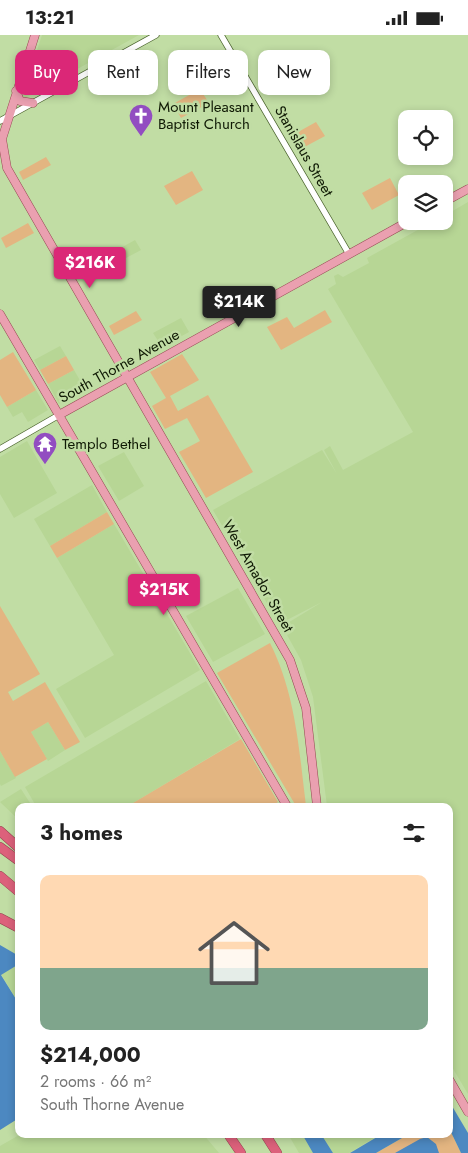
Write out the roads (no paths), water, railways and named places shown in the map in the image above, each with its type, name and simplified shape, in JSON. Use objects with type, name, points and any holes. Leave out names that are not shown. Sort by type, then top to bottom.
[{"type":"highway","points":[[0,831],[15,844]]},
{"type":"highway","points":[[0,847],[15,858]]},
{"type":"highway","points":[[0,876],[15,889]]},
{"type":"highway","points":[[0,918],[15,927]]},
{"type":"highway","points":[[0,923],[15,929]]},
{"type":"highway","points":[[231,1138],[241,1153]]},
{"type":"highway","points":[[237,1138],[246,1153]]},
{"type":"highway","points":[[268,1138],[277,1153]]},
{"type":"main road","points":[[29,50],[34,35]]},
{"type":"main road","points":[[7,168],[2,139],[4,119],[15,93]]},
{"type":"main road","points":[[18,95],[20,101],[27,104],[33,103]]},
{"type":"main road","points":[[0,161],[7,168]]},
{"type":"main road","name":"West Amador Street","points":[[7,168],[290,659],[306,708],[317,803]]},
{"type":"main road","points":[[453,197],[468,189]]},
{"type":"main road","name":"South Thorne Avenue","points":[[59,415],[398,227]]},
{"type":"main road","points":[[0,315],[285,803]]},
{"type":"main road","points":[[453,1086],[468,1112]]},
{"type":"street","points":[[4,119],[156,35]]},
{"type":"street","name":"Stanislaus Street","points":[[221,35],[349,254]]},
{"type":"street","name":"South Thorne Avenue","points":[[0,449],[59,415]]},
{"type":"water","points":[[0,945],[15,954],[15,966],[1,975],[15,998],[15,1121],[0,1130]]},
{"type":"water","points":[[453,1108],[468,1133],[468,1153],[461,1153],[453,1136]]},
{"type":"water","points":[[304,1138],[324,1138],[333,1153],[313,1153]]},
{"type":"water","points":[[375,1138],[402,1138],[376,1153],[350,1153]]},
{"type":"water","points":[[428,1138],[436,1144],[439,1153],[395,1153],[420,1139]]},
{"type":"place","name":"Mount Pleasant Baptist Church","points":[[141,137]]},
{"type":"place","name":"Templo Bethel","points":[[45,465]]}]
